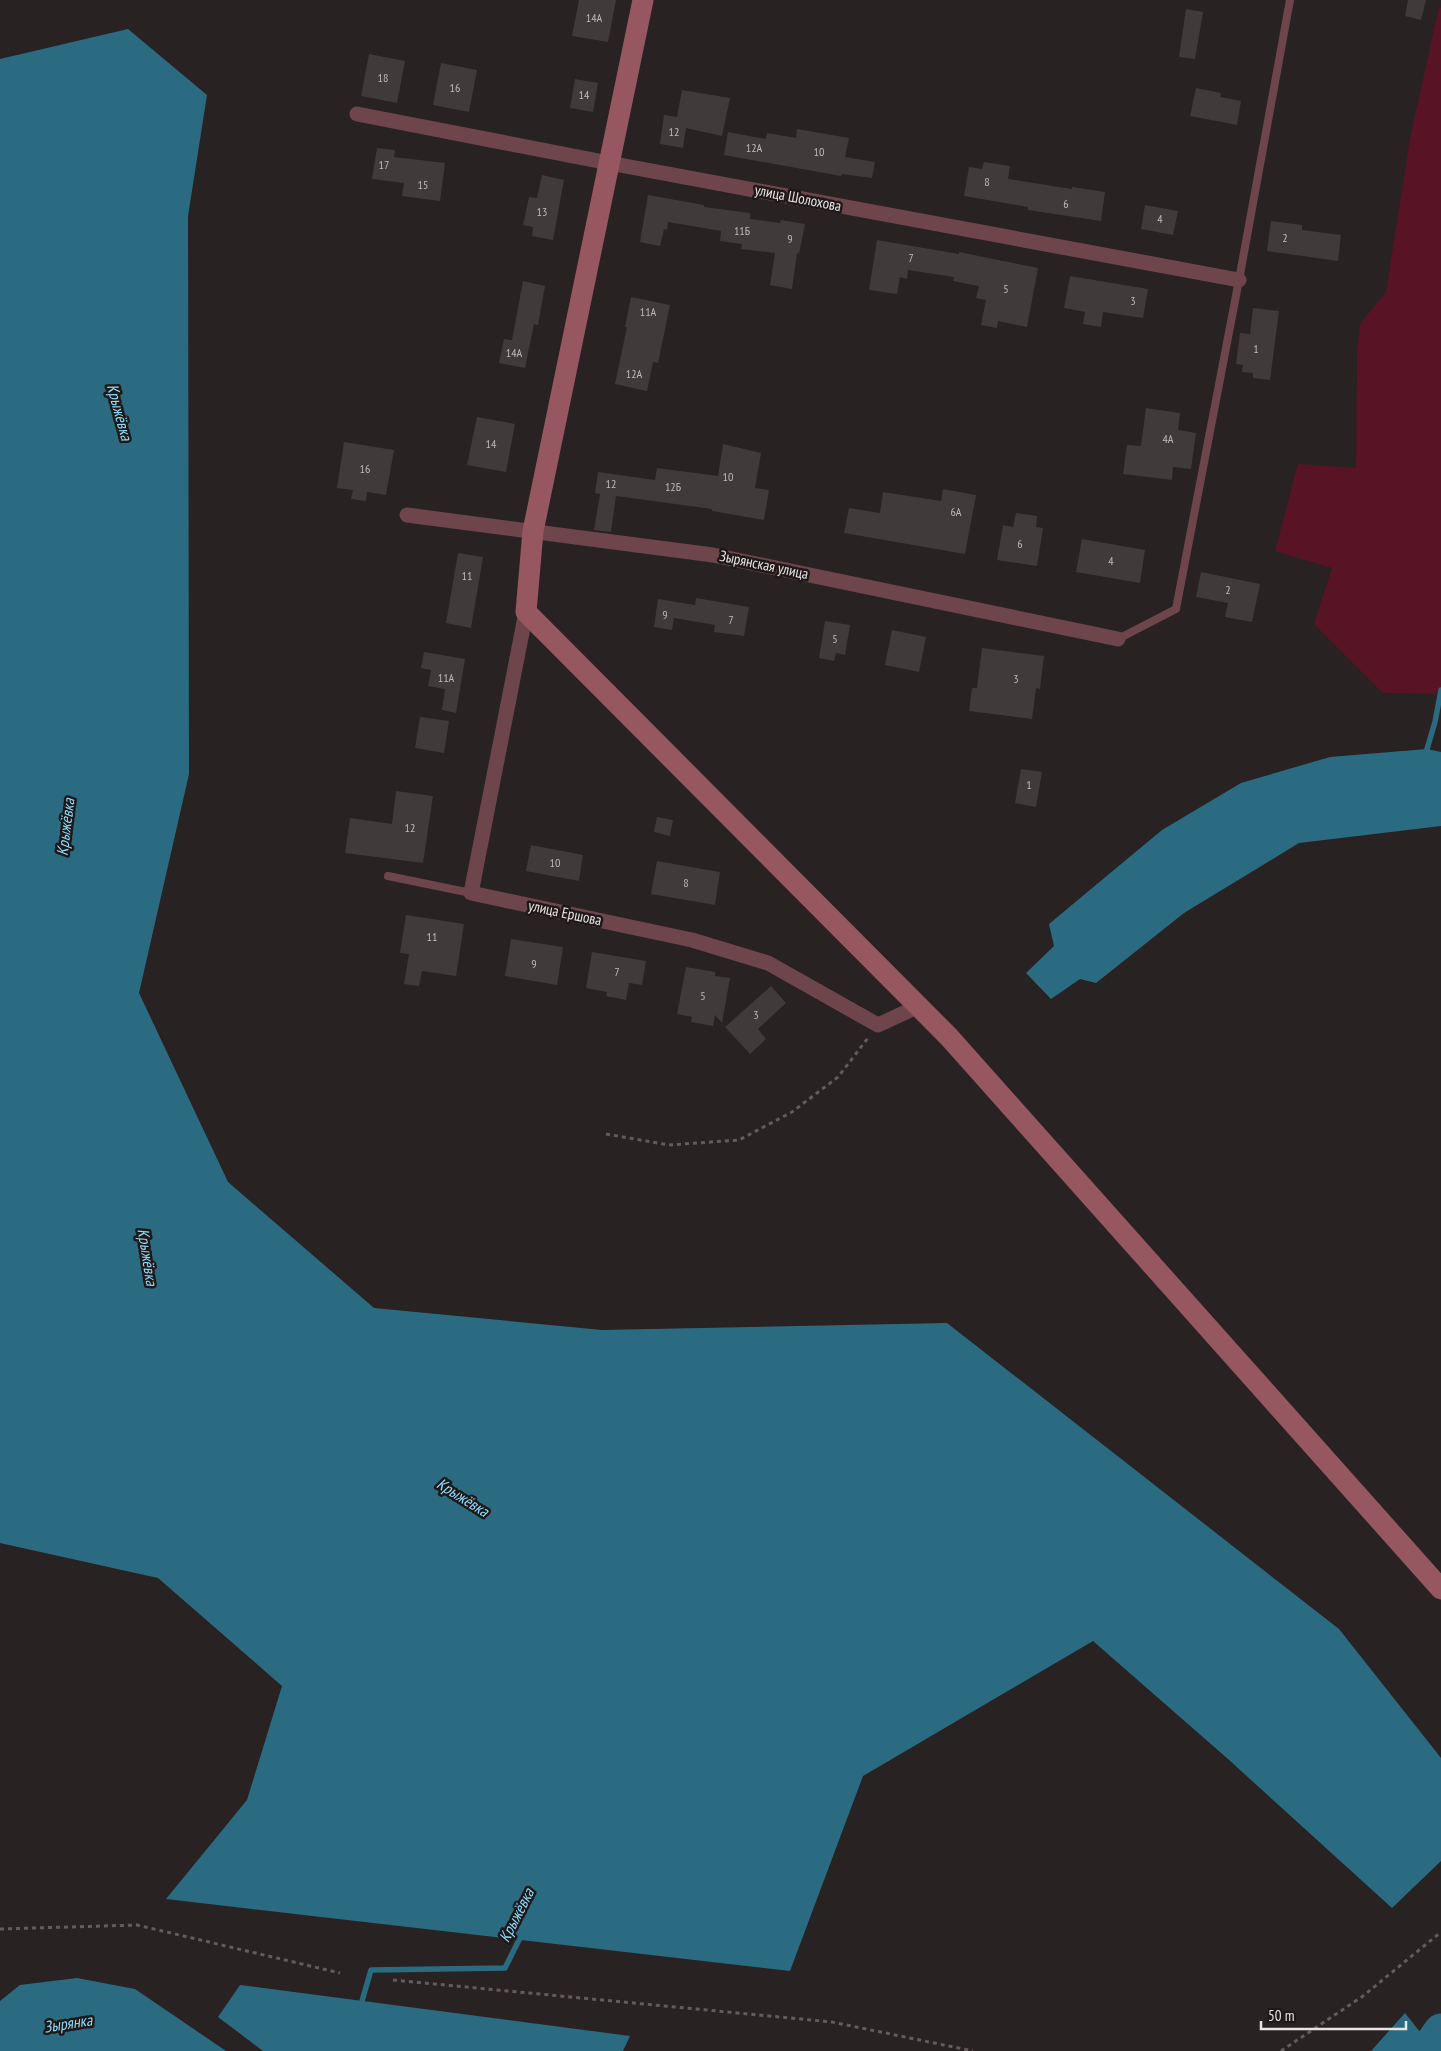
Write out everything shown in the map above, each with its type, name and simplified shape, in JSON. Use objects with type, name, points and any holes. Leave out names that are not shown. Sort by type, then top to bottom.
[{"type":"main road","points":[[643,0],[533,531],[526,612],[949,1037],[1441,1589]]},
{"type":"street","name":"улица Шолохова","points":[[357,114],[609,163],[1239,280]]},
{"type":"street","name":"Зырянская улица","points":[[407,515],[712,555],[1118,639]]},
{"type":"street","points":[[471,893],[526,612]]},
{"type":"street","name":"улица Ершова","points":[[471,893],[692,940],[768,963],[878,1026]]},
{"type":"street","points":[[878,1026],[919,1006]]},
{"type":"lane","points":[[1118,639],[1176,609],[1290,0]]},
{"type":"lane","points":[[388,876],[471,893]]},
{"type":"path","points":[[606,1134],[669,1145],[739,1140],[792,1112],[838,1077],[878,1026]]},
{"type":"path","points":[[0,1929],[137,1925],[340,1973]]},
{"type":"path","points":[[1281,2051],[1362,1996],[1441,1932]]},
{"type":"path","points":[[393,1980],[832,2022],[973,2051]]},
{"type":"shaded area","points":[[1439,7],[1441,8],[1441,694],[1383,693],[1314,624],[1332,568],[1275,551],[1298,464],[1356,468],[1357,354],[1360,324],[1386,292],[1410,138]]},
{"type":"water","points":[[128,29],[207,95],[188,216],[189,774],[139,993],[228,1182],[374,1308],[602,1330],[947,1323],[1339,1629],[1441,1758],[1441,1861],[1392,1908],[1228,1759],[1093,1641],[863,1776],[790,1971],[166,1899],[247,1800],[282,1686],[158,1578],[0,1543],[0,59]]},
{"type":"water","points":[[1427,749],[1441,752],[1441,826],[1299,843],[1184,913],[1096,983],[1080,979],[1051,999],[1026,973],[1054,946],[1049,924],[1162,830],[1241,783],[1330,757]]},
{"type":"water","points":[[77,1978],[135,1989],[226,2051],[0,2051],[0,2001],[20,1985]]},
{"type":"water","points":[[240,1985],[630,2036],[623,2051],[263,2051],[218,2017]]},
{"type":"water","points":[[1405,2013],[1435,2051],[1371,2051]]},
{"type":"building","points":[[579,0],[616,0],[608,42],[572,36]]},
{"type":"building","points":[[1408,0],[1426,0],[1421,20],[1405,16]]},
{"type":"building","points":[[1186,9],[1203,12],[1195,59],[1179,57]]},
{"type":"building","points":[[369,54],[405,61],[397,103],[361,96]]},
{"type":"building","points":[[441,63],[477,70],[469,112],[433,105]]},
{"type":"building","points":[[575,79],[598,83],[593,112],[570,108]]},
{"type":"building","points":[[1196,88],[1221,93],[1220,97],[1241,101],[1237,125],[1190,116]]},
{"type":"building","points":[[682,90],[730,98],[722,136],[686,128],[683,148],[660,144],[664,115],[677,117]]},
{"type":"building","points":[[797,129],[849,138],[845,157],[875,162],[872,178],[842,174],[841,176],[724,155],[728,132],[766,139],[767,133],[796,138]]},
{"type":"building","points":[[377,148],[395,150],[394,157],[445,163],[440,201],[402,196],[404,183],[372,179]]},
{"type":"building","points":[[984,162],[1010,166],[1008,179],[1105,192],[1101,221],[1028,210],[1028,207],[964,196],[969,167],[982,169]]},
{"type":"building","points":[[542,175],[564,180],[553,240],[532,236],[533,227],[523,225],[529,197],[537,198]]},
{"type":"building","points":[[648,195],[704,205],[704,207],[750,213],[750,219],[780,223],[781,220],[805,224],[799,254],[797,253],[792,289],[770,285],[775,253],[741,249],[742,244],[720,241],[721,231],[668,222],[667,230],[664,229],[660,246],[640,242]]},
{"type":"building","points":[[1145,205],[1178,211],[1173,235],[1141,229]]},
{"type":"building","points":[[1271,221],[1302,225],[1302,230],[1341,235],[1338,261],[1267,251]]},
{"type":"building","points":[[877,240],[959,254],[959,252],[1038,268],[1027,327],[998,321],[997,328],[981,325],[986,300],[976,298],[979,286],[953,281],[954,277],[908,270],[907,279],[900,277],[897,294],[869,290]]},
{"type":"building","points":[[1070,276],[1148,289],[1143,318],[1103,312],[1101,327],[1083,324],[1085,312],[1064,308]]},
{"type":"building","points":[[523,281],[545,286],[538,325],[534,324],[525,368],[499,363],[504,339],[512,340]]},
{"type":"building","points":[[631,297],[670,305],[658,363],[653,362],[647,391],[615,384]]},
{"type":"building","points":[[1253,308],[1279,311],[1270,380],[1253,378],[1253,373],[1242,372],[1243,365],[1236,364],[1240,333],[1250,334]]},
{"type":"building","points":[[1146,408],[1180,413],[1178,430],[1196,433],[1191,469],[1173,467],[1172,480],[1123,474],[1127,445],[1141,446]]},
{"type":"building","points":[[477,417],[515,424],[506,472],[467,465]]},
{"type":"building","points":[[344,442],[394,450],[386,495],[367,492],[366,501],[351,499],[353,490],[337,488]]},
{"type":"building","points":[[723,444],[761,453],[755,488],[769,490],[764,520],[712,511],[712,509],[616,496],[611,532],[594,530],[600,494],[595,493],[598,472],[655,480],[657,468],[718,476]]},
{"type":"building","points":[[943,489],[976,495],[965,554],[844,533],[849,508],[880,513],[883,492],[941,501]]},
{"type":"building","points":[[1016,513],[1037,516],[1036,527],[1043,528],[1037,566],[997,560],[1003,525],[1013,527]]},
{"type":"building","points":[[1082,539],[1145,550],[1140,583],[1076,572]]},
{"type":"building","points":[[458,553],[483,557],[471,628],[446,623]]},
{"type":"building","points":[[1201,572],[1260,584],[1252,622],[1225,617],[1228,603],[1196,597]]},
{"type":"building","points":[[696,598],[749,607],[744,636],[714,632],[715,625],[674,618],[672,630],[654,627],[658,599],[695,605]]},
{"type":"building","points":[[825,621],[850,625],[845,655],[836,653],[834,661],[819,658]]},
{"type":"building","points":[[892,630],[926,637],[919,672],[885,665]]},
{"type":"building","points":[[982,648],[1044,656],[1040,689],[1036,688],[1032,719],[969,711],[972,688],[977,688]]},
{"type":"building","points":[[424,652],[465,659],[456,713],[442,710],[445,689],[428,686],[431,670],[421,668]]},
{"type":"building","points":[[420,717],[449,721],[444,753],[415,748]]},
{"type":"building","points":[[1021,769],[1042,772],[1036,807],[1015,803]]},
{"type":"building","points":[[396,791],[433,796],[423,863],[345,853],[350,818],[392,824]]},
{"type":"building","points":[[657,817],[673,820],[670,836],[654,832]]},
{"type":"building","points":[[531,845],[583,855],[579,881],[526,871]]},
{"type":"building","points":[[657,861],[720,872],[715,905],[651,894]]},
{"type":"building","points":[[406,915],[464,924],[456,976],[422,971],[419,986],[404,984],[409,954],[400,953]]},
{"type":"building","points":[[511,939],[563,947],[557,985],[505,976]]},
{"type":"building","points":[[592,952],[646,961],[642,985],[629,983],[626,1000],[606,996],[607,992],[586,988]]},
{"type":"building","points":[[686,967],[715,972],[715,976],[730,978],[722,1023],[715,1015],[713,1026],[691,1022],[692,1017],[677,1014]]},
{"type":"building","points":[[771,986],[786,1003],[758,1029],[766,1039],[750,1054],[725,1027]]},
{"type":"waterway","points":[[1427,749],[1435,722],[1441,690]]},
{"type":"waterway","name":"Крыжёвка","points":[[360,2008],[371,1970],[505,1968],[522,1934]]},
{"type":"waterway","name":"Зырянка","points":[[1427,2051],[1441,2031]]}]
